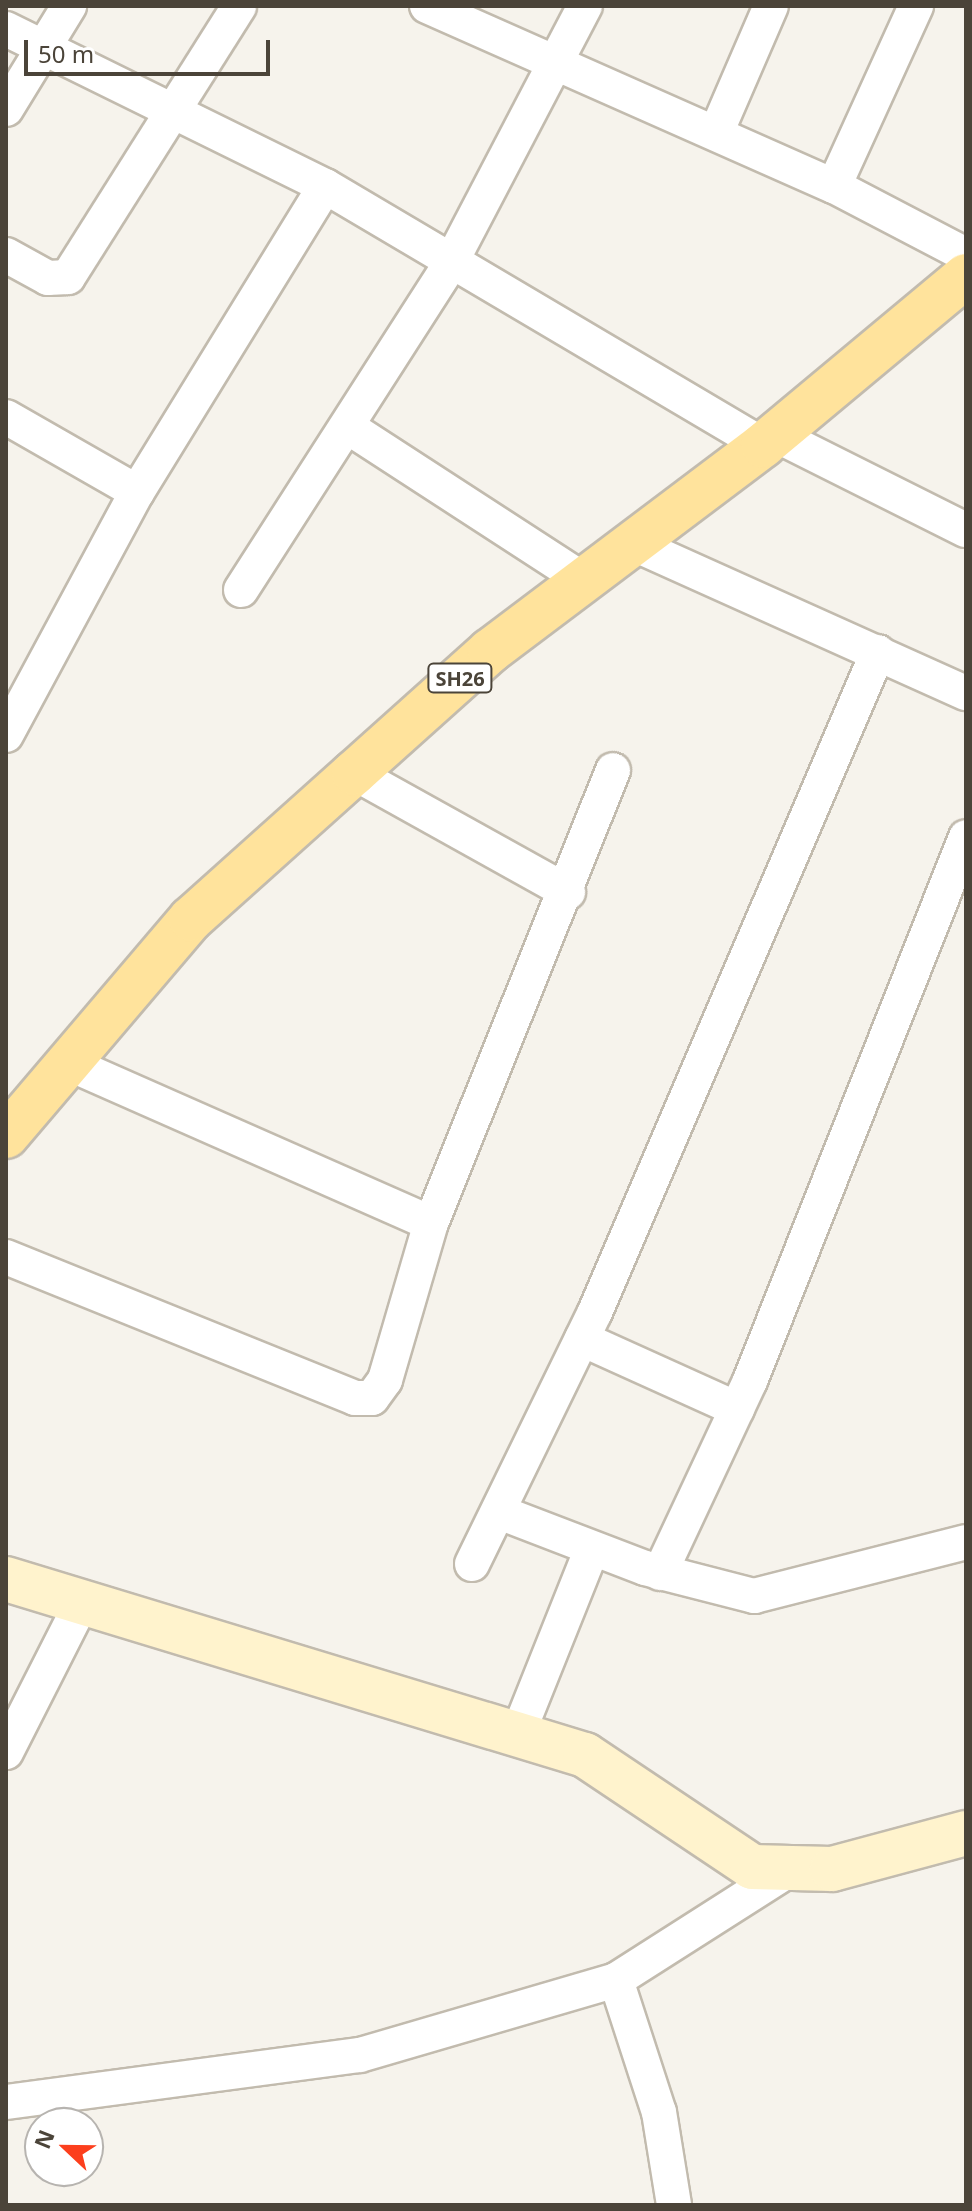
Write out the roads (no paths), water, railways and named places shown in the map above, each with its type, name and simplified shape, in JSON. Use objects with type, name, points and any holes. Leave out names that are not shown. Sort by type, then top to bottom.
[{"type":"main road","name":"SH26","points":[[6,1136],[191,919],[490,651],[770,440],[966,276]]},
{"type":"street","points":[[6,109],[69,6]]},
{"type":"street","points":[[6,255],[48,278],[68,277],[170,109],[239,6]]},
{"type":"street","points":[[241,590],[453,260],[552,62],[585,6]]},
{"type":"street","points":[[716,133],[771,6]]},
{"type":"street","points":[[834,186],[916,6]]},
{"type":"street","points":[[432,7],[834,186],[966,255]]},
{"type":"street","points":[[6,29],[46,46],[325,186],[770,440],[966,530]]},
{"type":"street","points":[[6,735],[137,492],[325,186]]},
{"type":"street","points":[[6,417],[137,492]]},
{"type":"street","points":[[348,427],[584,580]]},
{"type":"street","points":[[634,544],[966,693]]},
{"type":"street","points":[[472,1564],[582,1339],[878,652]]},
{"type":"street","points":[[6,1257],[363,1400],[385,1380],[431,1223],[568,892],[613,770]]},
{"type":"street","points":[[354,773],[568,892]]},
{"type":"street","points":[[660,1573],[737,1409],[966,837]]},
{"type":"street","points":[[70,1064],[431,1223]]},
{"type":"street","points":[[582,1339],[737,1409]]},
{"type":"street","points":[[499,1512],[591,1551],[735,1594],[775,1594],[966,1542]]},
{"type":"street","points":[[519,1731],[591,1551]]},
{"type":"street","points":[[6,1579],[519,1731],[585,1755],[752,1867],[832,1869],[966,1833]]},
{"type":"street","points":[[6,1752],[82,1602]]},
{"type":"street","points":[[6,2102],[360,2055],[616,1980],[792,1868]]},
{"type":"street","points":[[616,1980],[659,2112],[674,2205]]}]
